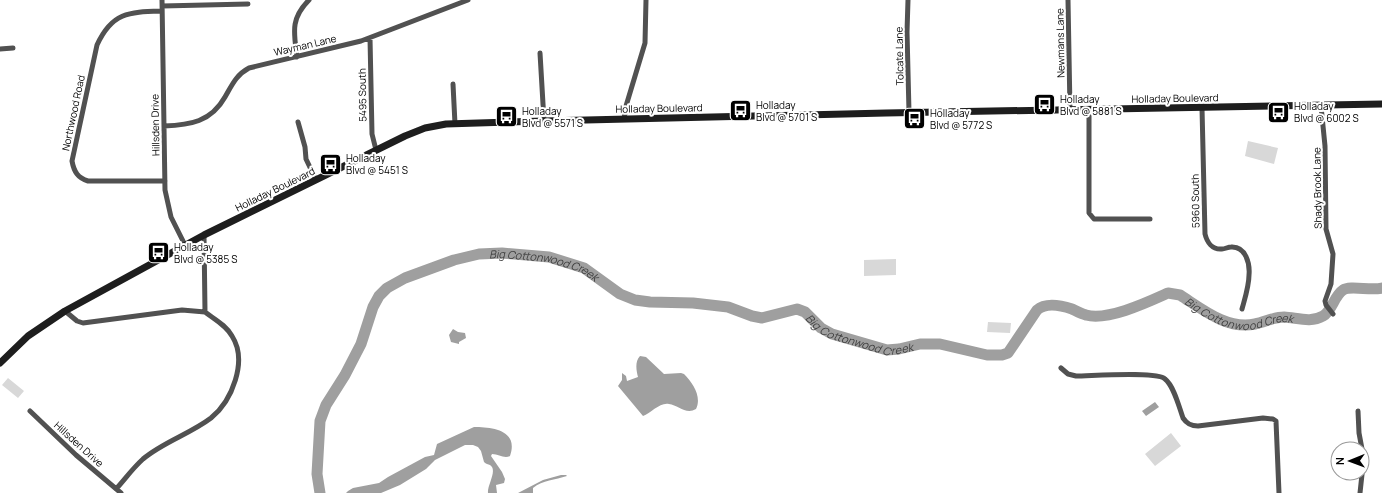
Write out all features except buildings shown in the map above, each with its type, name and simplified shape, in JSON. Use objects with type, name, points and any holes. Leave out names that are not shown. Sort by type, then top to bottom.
[{"type":"main road","name":"Holladay Boulevard","points":[[0,363],[28,336],[65,311],[185,245],[405,136],[425,128],[438,125],[910,112],[1382,104]]},
{"type":"street","points":[[297,57],[294,24],[300,10],[309,0]]},
{"type":"street","name":"Wayman Lane","points":[[164,126],[189,124],[207,117],[217,108],[234,81],[244,71],[253,67],[370,38],[468,0]]},
{"type":"street","points":[[624,119],[628,97],[645,43],[646,0]]},
{"type":"street","name":"Tolcate Lane","points":[[908,0],[907,32],[910,112]]},
{"type":"street","name":"Newmans Lane","points":[[1068,0],[1070,110]]},
{"type":"street","name":"Northwood Road","points":[[165,181],[88,181],[81,179],[76,174],[72,162],[97,45],[101,36],[106,28],[123,16],[134,12],[162,6],[248,4]]},
{"type":"street","name":"Hillsden Drive","points":[[162,6],[166,197],[169,211],[185,245]]},
{"type":"street","name":"5495 South","points":[[370,38],[372,134],[376,150]]},
{"type":"street","points":[[0,49],[13,48]]},
{"type":"street","points":[[540,53],[544,121]]},
{"type":"street","points":[[453,84],[455,124]]},
{"type":"street","name":"Shady Brook Lane","points":[[1321,106],[1325,146],[1326,229],[1333,254],[1331,284],[1325,302],[1333,314]]},
{"type":"street","name":"5960 South","points":[[1202,108],[1205,234],[1209,243],[1213,247],[1220,249],[1236,247],[1247,257],[1250,275],[1242,309]]},
{"type":"street","points":[[1089,110],[1089,214],[1094,219],[1150,219]]},
{"type":"street","points":[[298,122],[305,147],[306,159],[316,180]]},
{"type":"street","points":[[204,235],[205,312]]},
{"type":"street","points":[[65,311],[77,321],[83,322],[182,310],[205,312],[229,330],[237,346],[239,357],[238,371],[228,397],[220,410],[210,418],[143,458],[116,489]]},
{"type":"street","points":[[1061,368],[1068,374],[1076,376],[1160,376],[1169,384],[1185,422],[1191,426],[1262,418],[1273,419],[1276,421],[1279,493]]},
{"type":"street","name":"Hillsden Drive","points":[[30,411],[76,455],[121,493]]},
{"type":"street","points":[[1358,411],[1360,441]]},
{"type":"street","points":[[1360,493],[1361,481]]},
{"type":"shaded area","points":[[1248,141],[1278,148],[1274,164],[1245,156]]},
{"type":"shaded area","points":[[896,259],[896,275],[864,276],[864,260]]},
{"type":"shaded area","points":[[988,322],[1011,323],[1010,333],[987,332]]},
{"type":"shaded area","points":[[453,329],[458,332],[465,333],[466,338],[459,342],[459,344],[451,342],[449,335]]},
{"type":"shaded area","points":[[640,356],[646,357],[664,374],[684,374],[696,390],[698,404],[696,409],[689,411],[666,404],[659,406],[643,416],[618,386],[622,380],[622,373],[626,376],[627,381],[638,377],[636,366],[637,360]]},
{"type":"shaded area","points":[[8,378],[24,391],[18,398],[2,385]]},
{"type":"shaded area","points":[[1155,402],[1159,407],[1146,416],[1142,411]]},
{"type":"shaded area","points":[[474,427],[496,429],[507,435],[511,440],[512,447],[510,456],[506,457],[492,454],[491,456],[505,479],[504,483],[496,485],[497,493],[488,493],[493,474],[492,467],[484,462],[481,451],[478,447],[473,445],[465,445],[435,460],[426,469],[400,485],[381,493],[346,493],[353,488],[379,483],[425,457],[434,455],[437,444]]},
{"type":"shaded area","points":[[1171,433],[1181,446],[1155,466],[1145,454]]},
{"type":"shaded area","points":[[561,475],[567,476],[549,480],[537,485],[533,488],[533,493],[518,493],[543,480]]},
{"type":"waterway","name":"Big Cottonwood Creek","points":[[320,493],[317,474],[320,421],[326,405],[345,375],[361,344],[373,307],[379,296],[387,288],[405,278],[454,260],[479,254],[502,253],[549,257],[584,268],[620,294],[635,300],[650,302],[693,303],[728,307],[762,318],[797,309],[805,312],[821,328],[832,334],[887,350],[920,344],[940,344],[987,355],[1002,355],[1008,353],[1037,310],[1041,307],[1049,305],[1058,305],[1086,315],[1105,315],[1128,310],[1168,293],[1180,295],[1215,317],[1235,324],[1245,325],[1255,324],[1280,317],[1304,320],[1318,318],[1326,314],[1337,296],[1343,290],[1350,288],[1382,288]]},
{"type":"place","name":"Holladay Blvd @ 5881 S","points":[[1044,105]]},
{"type":"place","name":"Holladay Blvd @ 5701 S","points":[[740,111]]},
{"type":"place","name":"Holladay Blvd @ 6002 S","points":[[1279,112]]},
{"type":"place","name":"Holladay Blvd @ 5571 S","points":[[507,117]]},
{"type":"place","name":"Holladay Blvd @ 5772 S","points":[[915,119]]},
{"type":"place","name":"Holladay Blvd @ 5451 S","points":[[331,164]]},
{"type":"place","name":"Holladay Blvd @ 5385 S","points":[[159,253]]}]
